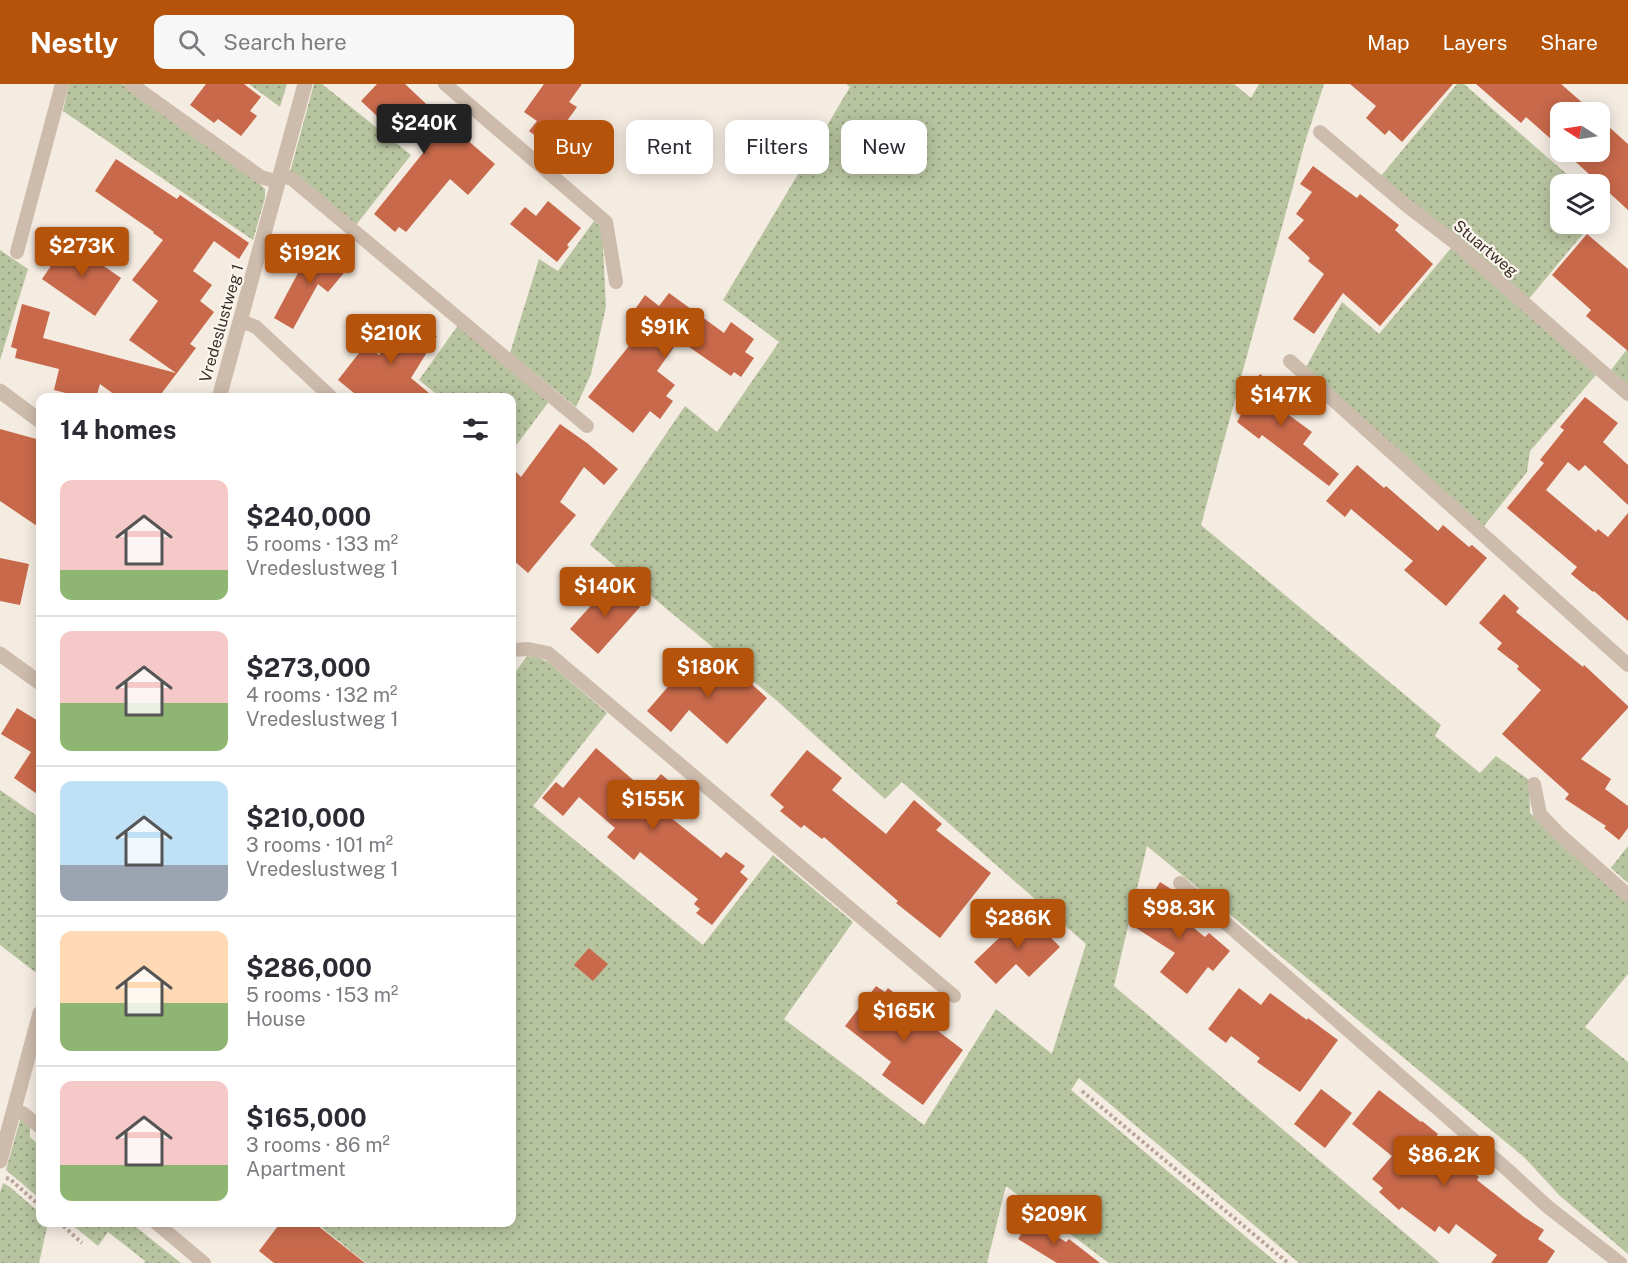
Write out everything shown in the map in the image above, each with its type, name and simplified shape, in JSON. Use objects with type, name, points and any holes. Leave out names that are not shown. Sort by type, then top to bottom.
[{"type":"street","name":"Vredeslustweg 1","points":[[220,393],[305,84]]},
{"type":"street","points":[[0,391],[36,418]]},
{"type":"street","points":[[0,654],[36,681]]},
{"type":"street","points":[[0,1161],[36,1029]]},
{"type":"lane","points":[[17,252],[62,84]]},
{"type":"lane","points":[[131,84],[261,177],[292,179],[587,426]]},
{"type":"lane","points":[[445,84],[606,222],[616,282]]},
{"type":"lane","name":"Stuartweg","points":[[1320,132],[1406,205],[1458,245],[1628,394]]},
{"type":"lane","points":[[241,321],[256,327],[327,393]]},
{"type":"lane","points":[[1290,361],[1628,665]]},
{"type":"lane","points":[[516,650],[528,649],[548,653],[954,996]]},
{"type":"lane","points":[[1534,784],[1540,814],[1559,834],[1628,895]]},
{"type":"lane","points":[[1180,883],[1548,1207],[1620,1263]]},
{"type":"lane","points":[[15,1110],[36,1124]]},
{"type":"lane","points":[[161,1227],[204,1263]]},
{"type":"path","points":[[1082,1091],[1288,1263]]},
{"type":"path","points":[[0,1176],[10,1179],[36,1202]]},
{"type":"path","points":[[65,1227],[82,1242]]},
{"type":"green space","points":[[69,84],[122,84],[258,182],[265,189],[265,198],[253,240],[63,111]]},
{"type":"green space","points":[[249,84],[287,84],[280,107]]},
{"type":"green space","points":[[314,84],[322,84],[411,155],[356,225],[290,172]]},
{"type":"green space","points":[[846,84],[1234,84],[1251,98],[1259,84],[1324,84],[1305,142],[1201,525],[1441,725],[1435,736],[1480,773],[1496,756],[1529,780],[1530,813],[1628,902],[1628,974],[1585,1027],[1628,1062],[1628,1254],[1559,1195],[1525,1158],[1147,846],[1114,986],[1440,1263],[1299,1263],[1079,1078],[1071,1090],[1277,1263],[1109,1263],[1006,1186],[987,1263],[366,1263],[321,1227],[516,1227],[516,671],[527,656],[548,662],[607,713],[533,806],[703,945],[773,855],[853,922],[784,1019],[924,1125],[996,1009],[1052,1054],[1086,944],[902,782],[885,799],[776,700],[590,545],[685,406],[717,432],[779,342],[723,300],[798,174],[829,174],[829,122],[850,87]]},
{"type":"green space","points":[[1457,84],[1464,84],[1550,159],[1550,162],[1567,174],[1550,174],[1550,234],[1583,234],[1528,300],[1381,176]]},
{"type":"green space","points":[[594,221],[602,228],[606,307],[591,374],[576,407],[510,353],[539,259],[558,271]]},
{"type":"green space","points":[[1452,247],[1597,374],[1530,451],[1527,472],[1484,526],[1306,367],[1342,302],[1379,334]]},
{"type":"green space","points":[[0,250],[28,269],[0,360]]},
{"type":"green space","points":[[459,324],[550,400],[516,446],[516,393],[435,393],[419,380]]},
{"type":"green space","points":[[1628,348],[1628,385],[1611,370]]},
{"type":"green space","points":[[0,790],[36,815],[36,973],[0,945]]},
{"type":"green space","points":[[1628,846],[1628,883],[1611,868]]},
{"type":"green space","points":[[20,1120],[30,1126],[30,1137],[36,1142],[36,1196],[6,1170]]},
{"type":"green space","points":[[3,1183],[10,1187],[36,1210],[36,1227],[47,1227],[39,1263],[0,1263],[0,1192]]},
{"type":"green space","points":[[75,1227],[136,1227],[181,1263],[144,1263],[145,1261],[108,1232],[98,1246]]},
{"type":"building","points":[[206,84],[244,84],[261,97],[250,111],[257,116],[241,136],[218,119],[214,123],[190,105]]},
{"type":"building","points":[[377,84],[405,84],[457,133],[495,164],[468,195],[450,179],[406,232],[399,227],[395,232],[374,214],[427,148],[400,123],[393,131],[361,101]]},
{"type":"building","points":[[544,84],[582,84],[569,102],[577,107],[568,120],[536,120],[524,112]]},
{"type":"building","points":[[1350,84],[1453,84],[1402,142],[1389,130],[1385,135],[1366,118],[1376,106]]},
{"type":"building","points":[[1476,84],[1561,84],[1582,102],[1550,102],[1550,138],[1526,117],[1521,123]]},
{"type":"building","points":[[534,125],[534,135],[529,131]]},
{"type":"building","points":[[1610,128],[1628,144],[1628,210],[1610,193],[1610,174],[1589,174],[1576,162],[1610,162]]},
{"type":"building","points":[[116,159],[177,199],[180,195],[249,243],[239,259],[214,241],[193,271],[212,285],[200,301],[214,312],[190,344],[196,348],[162,393],[112,393],[100,384],[97,393],[66,393],[54,390],[59,369],[15,358],[17,349],[11,347],[22,304],[50,312],[43,338],[176,373],[129,340],[158,301],[132,280],[163,240],[95,191]]},
{"type":"building","points":[[1313,166],[1357,198],[1360,194],[1399,225],[1395,230],[1433,264],[1380,326],[1343,293],[1314,334],[1293,319],[1324,274],[1308,261],[1310,258],[1288,238],[1304,220],[1296,214],[1312,192],[1300,184]]},
{"type":"building","points":[[548,201],[581,228],[557,262],[510,224],[525,207],[536,216]]},
{"type":"building","points":[[1587,234],[1628,269],[1628,351],[1586,316],[1591,310],[1552,275]]},
{"type":"building","points":[[68,241],[121,278],[95,316],[42,279]]},
{"type":"building","points":[[322,246],[348,268],[328,292],[318,284],[293,329],[274,318],[298,273]]},
{"type":"building","points":[[669,293],[724,333],[731,322],[754,339],[745,352],[754,358],[741,377],[734,372],[731,376],[679,340],[657,371],[675,385],[666,396],[673,401],[660,419],[650,411],[633,433],[588,397],[645,326],[631,315],[645,295],[659,306]]},
{"type":"building","points":[[404,315],[437,336],[411,378],[429,393],[354,393],[338,380],[366,344],[379,355]]},
{"type":"building","points":[[1260,374],[1291,399],[1282,410],[1312,432],[1303,444],[1339,474],[1329,486],[1262,435],[1259,439],[1237,422],[1246,405],[1243,395]]},
{"type":"building","points":[[1585,397],[1618,423],[1603,442],[1628,465],[1628,505],[1585,465],[1579,471],[1568,462],[1546,490],[1596,532],[1598,529],[1608,537],[1628,513],[1628,621],[1571,574],[1577,567],[1507,508],[1544,463],[1540,460],[1564,430],[1560,427]]},
{"type":"building","points":[[560,424],[618,469],[604,485],[584,467],[560,502],[576,515],[528,573],[516,562],[516,472],[521,477]]},
{"type":"building","points":[[0,429],[36,439],[36,525],[0,501]]},
{"type":"building","points":[[1357,465],[1384,488],[1386,486],[1438,531],[1443,525],[1469,547],[1472,545],[1487,558],[1446,606],[1404,570],[1413,561],[1351,509],[1345,517],[1326,501]]},
{"type":"building","points":[[0,558],[29,564],[20,605],[0,601]]},
{"type":"building","points":[[612,582],[640,607],[598,654],[570,629]]},
{"type":"building","points":[[1504,594],[1519,608],[1516,612],[1583,667],[1584,665],[1628,706],[1581,759],[1611,779],[1605,789],[1628,806],[1628,828],[1619,840],[1604,828],[1606,826],[1565,799],[1569,794],[1502,734],[1541,690],[1517,669],[1519,666],[1497,649],[1502,643],[1479,623]]},
{"type":"building","points":[[698,652],[728,677],[735,669],[767,698],[727,744],[689,710],[671,732],[647,711]]},
{"type":"building","points":[[17,708],[36,720],[36,793],[14,778],[31,752],[1,734]]},
{"type":"building","points":[[596,748],[646,791],[661,774],[688,797],[670,817],[721,858],[726,852],[745,866],[740,872],[748,879],[712,925],[696,913],[700,909],[694,904],[698,899],[640,852],[634,860],[607,837],[615,828],[579,797],[563,816],[542,798],[556,782],[563,788]]},
{"type":"building","points":[[807,750],[842,778],[832,790],[886,834],[914,800],[942,824],[936,830],[991,873],[940,938],[896,903],[898,901],[824,837],[822,839],[804,825],[801,828],[780,811],[784,807],[770,795]]},
{"type":"building","points":[[1160,882],[1182,896],[1173,911],[1205,937],[1209,933],[1230,951],[1213,971],[1208,967],[1187,994],[1160,972],[1175,953],[1133,926]]},
{"type":"building","points":[[1026,912],[1060,947],[1029,977],[1016,964],[996,984],[974,962]]},
{"type":"building","points":[[589,948],[608,964],[593,981],[574,965]]},
{"type":"building","points":[[876,986],[885,992],[888,988],[911,1006],[908,1008],[963,1050],[923,1105],[882,1075],[891,1062],[845,1026]]},
{"type":"building","points":[[1239,988],[1261,1005],[1270,993],[1338,1040],[1300,1092],[1257,1062],[1260,1058],[1231,1036],[1226,1043],[1208,1029]]},
{"type":"building","points":[[1321,1089],[1352,1113],[1325,1148],[1294,1124]]},
{"type":"building","points":[[1379,1090],[1438,1134],[1432,1142],[1479,1177],[1477,1180],[1524,1217],[1544,1230],[1538,1239],[1555,1251],[1547,1263],[1491,1263],[1497,1255],[1456,1224],[1449,1234],[1439,1226],[1435,1232],[1402,1207],[1399,1210],[1379,1192],[1383,1188],[1372,1179],[1392,1156],[1352,1124]]},
{"type":"building","points":[[1030,1220],[1066,1242],[1069,1239],[1100,1263],[1057,1263],[1018,1239]]},
{"type":"building","points":[[277,1227],[319,1227],[365,1263],[274,1263],[259,1251]]}]
